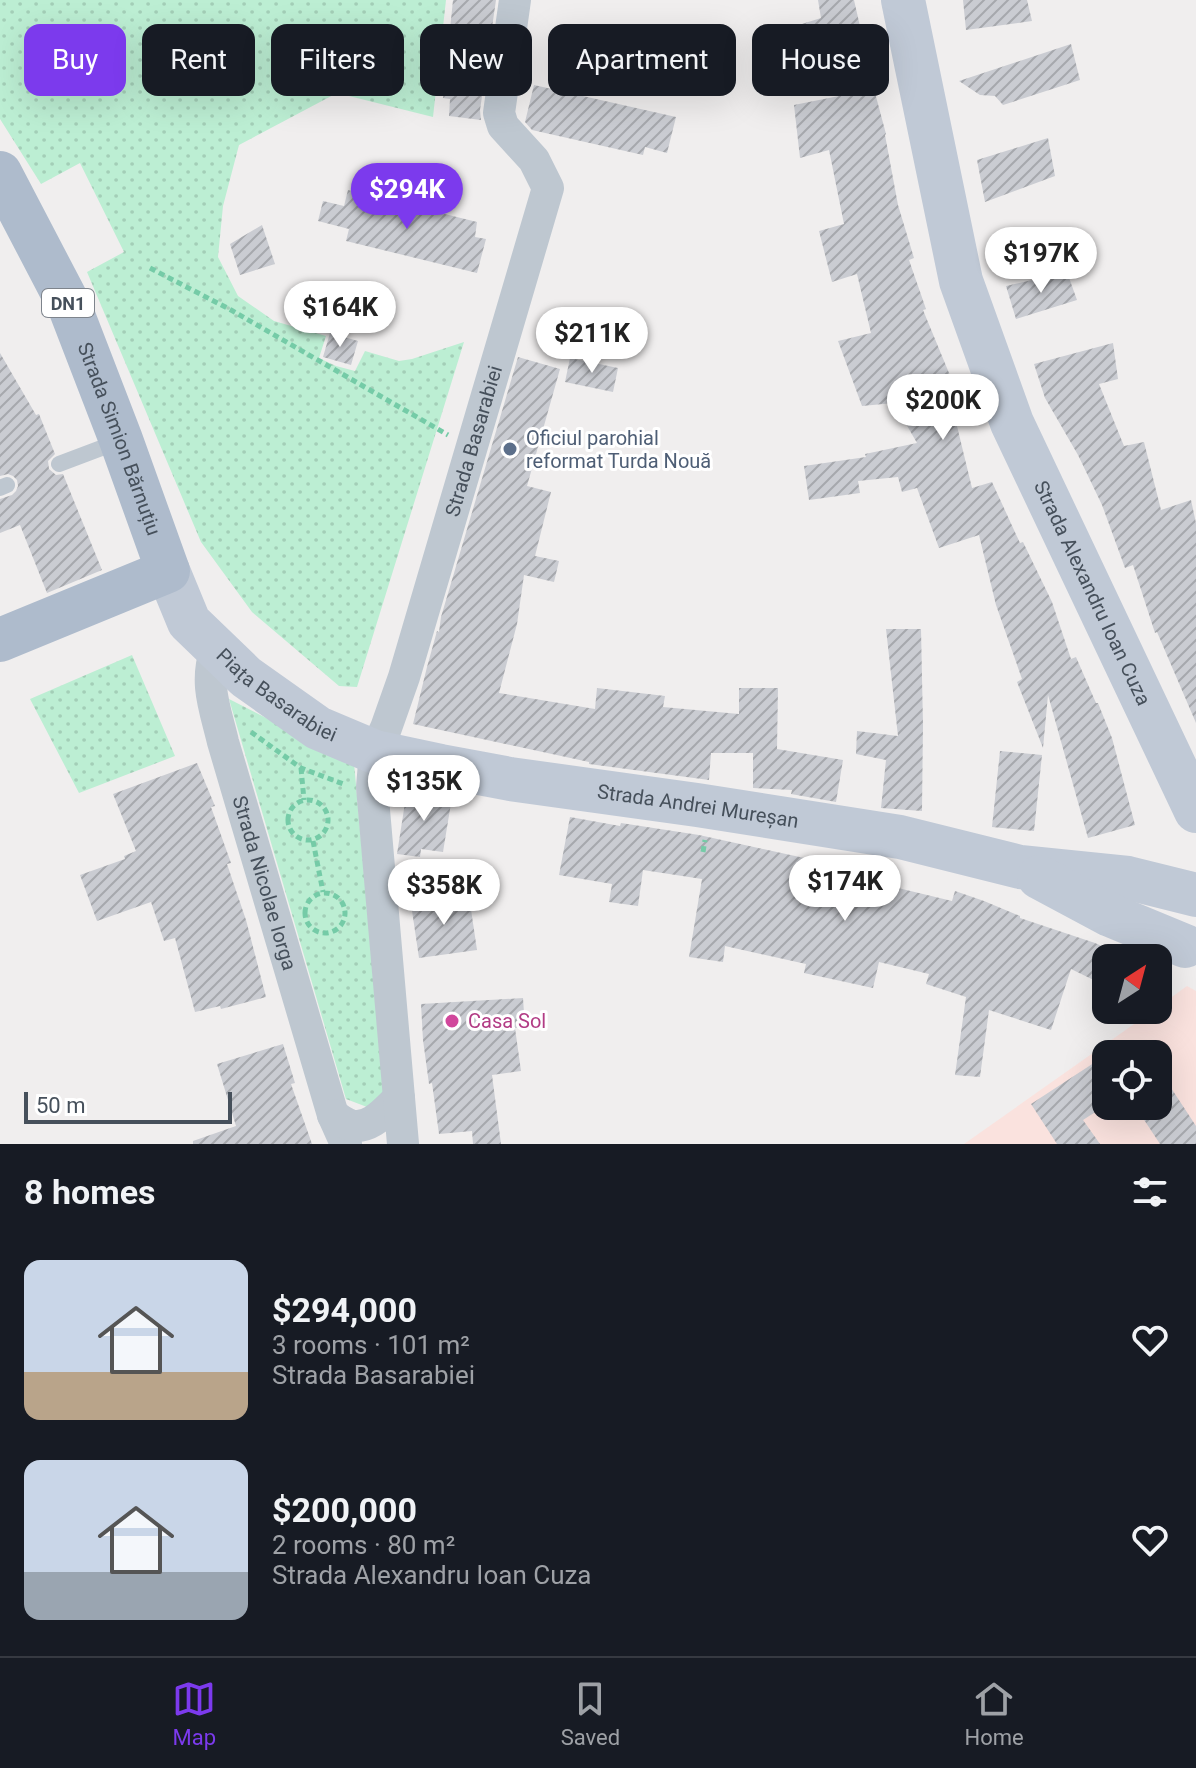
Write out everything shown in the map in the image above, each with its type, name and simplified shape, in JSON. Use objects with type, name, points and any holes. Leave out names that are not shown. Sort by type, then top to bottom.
[{"type":"main road","name":"Strada Alexandru Ioan Cuza","points":[[903,0],[961,281],[1012,423],[1196,811]]},
{"type":"main road","name":"Strada Simion Bărnuțiu","points":[[0,173],[69,305],[168,571],[202,635]]},
{"type":"main road","points":[[0,640],[168,571]]},
{"type":"main road","name":"Piața Basarabiei","points":[[202,635],[246,677],[373,769]]},
{"type":"main road","name":"Strada Andrei Mureșan","points":[[373,769],[510,779],[697,805],[900,837],[1020,867],[1128,878],[1196,895]]},
{"type":"main road","name":"Strada Andrei Mureșan","points":[[1020,867],[1191,954]]},
{"type":"main road","name":"DN1","points":[[1191,954],[1182,928],[1188,910],[1196,902]]},
{"type":"street","name":"Strada Basarabiei","points":[[373,769],[404,677],[548,188],[534,160],[503,126],[499,113],[515,0]]},
{"type":"street","name":"Strada Nicolae Iorga","points":[[202,635],[210,671],[209,684],[223,742],[333,1115],[346,1144]]},
{"type":"street","points":[[373,769],[403,1144]]},
{"type":"street","points":[[333,1115],[350,1125],[364,1125],[376,1120],[399,1098]]},
{"type":"lane","points":[[59,464],[121,440]]},
{"type":"path","points":[[150,268],[231,310],[445,434],[472,443]]},
{"type":"path","points":[[223,742],[250,732],[301,768],[345,785],[373,769]]},
{"type":"path","points":[[301,768],[304,800]]},
{"type":"path","points":[[304,800],[315,801],[324,807],[329,816],[328,827],[322,836],[313,841],[302,840],[293,834],[288,825],[288,814],[294,805],[304,800]]},
{"type":"path","points":[[313,841],[323,892]]},
{"type":"path","points":[[323,892],[335,894],[344,904],[346,916],[340,927],[328,933],[316,931],[307,922],[305,909],[311,898],[323,892]]},
{"type":"shaded area","points":[[1187,986],[1196,991],[1196,1144],[964,1144],[1092,1054],[1092,1120],[1172,1120],[1172,1040],[1111,1040],[1134,1024],[1172,1024],[1172,997]]},
{"type":"green space","points":[[0,0],[446,0],[443,24],[420,24],[420,96],[435,96],[433,117],[349,96],[404,96],[404,24],[271,24],[271,96],[331,96],[239,145],[223,206],[218,257],[238,296],[274,321],[326,336],[319,358],[355,371],[365,351],[399,361],[464,342],[357,687],[339,686],[252,612],[201,542],[87,272],[124,252],[80,163],[41,184],[0,119]]},
{"type":"green space","points":[[132,655],[175,756],[79,793],[30,699]]},
{"type":"green space","points":[[229,699],[354,763],[384,1094],[367,1107],[346,1099]]},
{"type":"building","points":[[453,0],[496,0],[493,24],[451,24]]},
{"type":"building","points":[[818,0],[854,0],[859,24],[802,24],[821,18]]},
{"type":"building","points":[[963,0],[1027,0],[1032,21],[966,30]]},
{"type":"building","points":[[1071,44],[1080,80],[1003,105],[995,96],[980,95],[959,81]]},
{"type":"building","points":[[534,85],[548,88],[548,96],[583,96],[676,117],[667,153],[645,147],[643,155],[532,130],[525,122]]},
{"type":"building","points":[[482,96],[481,120],[449,116],[450,99],[443,98]]},
{"type":"building","points":[[839,96],[876,96],[898,205],[914,258],[909,260],[926,309],[923,310],[968,419],[956,422],[972,488],[992,482],[1020,543],[1023,542],[1052,602],[1071,659],[1076,657],[1112,738],[1135,825],[1088,838],[1048,695],[1043,748],[1017,682],[1022,679],[996,605],[979,535],[939,548],[917,488],[902,492],[898,477],[858,481],[860,493],[809,500],[804,466],[866,457],[865,454],[917,443],[894,403],[862,406],[838,341],[871,333],[857,274],[832,282],[819,231],[844,224],[829,150],[800,158],[794,105]]},
{"type":"building","points":[[1048,138],[1055,176],[985,202],[977,160]]},
{"type":"building","points":[[348,190],[477,222],[475,237],[486,239],[477,273],[346,241],[349,229],[318,221],[323,201],[344,206]]},
{"type":"building","points":[[262,225],[275,264],[240,275],[230,244]]},
{"type":"building","points":[[1067,272],[1077,300],[1016,319],[1006,286]]},
{"type":"building","points":[[330,333],[358,341],[351,365],[323,357]]},
{"type":"building","points":[[1113,343],[1118,379],[1099,384],[1124,446],[1144,442],[1161,510],[1191,500],[1196,523],[1196,723],[1155,633],[1133,565],[1125,568],[1102,505],[1045,398],[1034,364]]},
{"type":"building","points":[[0,353],[36,415],[39,414],[55,454],[48,461],[49,469],[56,475],[63,474],[102,570],[47,593],[20,525],[0,533],[0,499],[12,495],[18,486],[13,476],[0,476]]},
{"type":"building","points":[[518,357],[560,369],[527,486],[551,492],[535,556],[559,561],[554,582],[524,575],[517,624],[499,693],[595,709],[597,688],[665,696],[663,707],[739,714],[739,688],[778,688],[777,749],[843,760],[836,802],[791,794],[792,790],[753,788],[753,753],[711,753],[709,780],[589,764],[413,724],[441,617]]},
{"type":"building","points":[[570,358],[618,368],[613,392],[565,382]]},
{"type":"building","points":[[886,629],[921,629],[922,811],[881,808],[886,760],[856,754],[857,731],[898,736]]},
{"type":"building","points":[[1000,751],[1042,755],[1034,831],[992,827]]},
{"type":"building","points":[[197,763],[215,806],[211,807],[231,863],[227,864],[246,920],[266,997],[221,1009],[220,1006],[195,1012],[175,938],[164,941],[151,902],[97,921],[80,875],[125,859],[124,856],[136,851],[113,794]]},
{"type":"building","points":[[407,790],[452,797],[443,852],[421,849],[420,857],[397,854]]},
{"type":"building","points":[[570,817],[699,835],[827,863],[827,860],[872,869],[869,881],[952,901],[955,891],[1020,918],[1095,943],[1097,944],[1092,944],[1092,979],[1071,969],[1051,1030],[989,1010],[980,1077],[955,1075],[966,997],[926,984],[929,974],[879,962],[873,988],[804,973],[806,964],[725,946],[723,962],[689,957],[702,879],[643,870],[638,906],[609,902],[612,884],[559,875]]},
{"type":"building","points":[[469,896],[477,950],[419,958],[411,904]]},
{"type":"building","points":[[523,998],[525,1028],[515,1028],[521,1071],[492,1075],[501,1144],[473,1144],[472,1131],[439,1134],[432,1083],[429,1084],[421,1004]]},
{"type":"building","points":[[283,1044],[295,1083],[291,1084],[312,1144],[193,1144],[193,1141],[236,1126],[217,1064]]},
{"type":"building","points":[[1092,1064],[1092,1114],[1083,1120],[1100,1144],[1057,1144],[1031,1104]]},
{"type":"building","points":[[1172,1089],[1196,1126],[1196,1144],[1160,1144],[1144,1120],[1172,1120]]},
{"type":"place","name":"Oficiul parohial reformat Turda Nouă","points":[[510,449]]},
{"type":"place","name":"Casa Sol","points":[[452,1021]]}]
